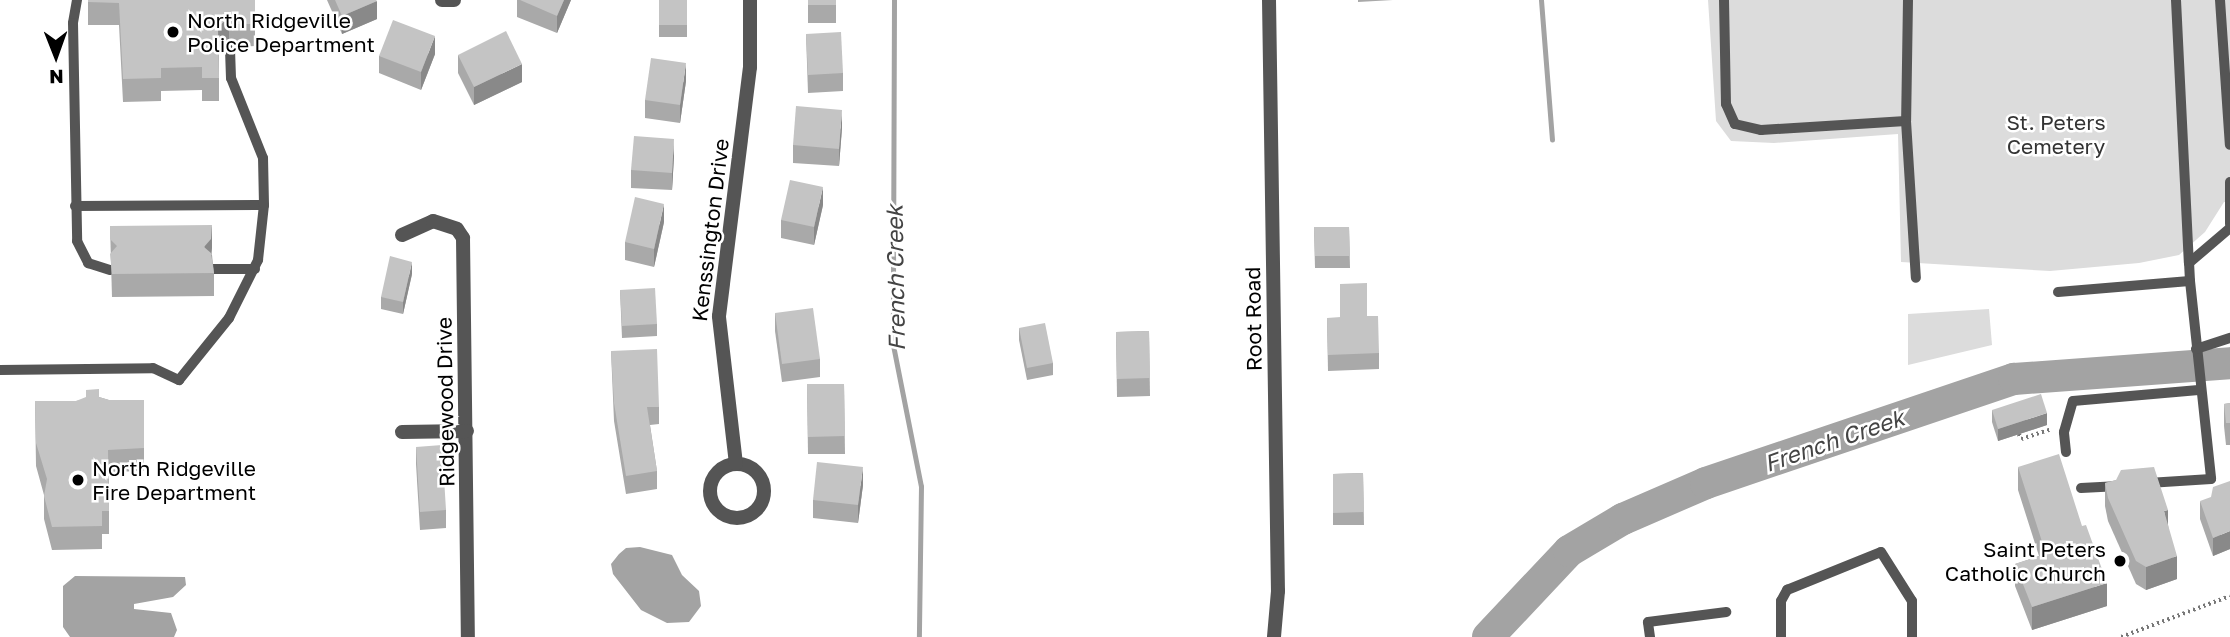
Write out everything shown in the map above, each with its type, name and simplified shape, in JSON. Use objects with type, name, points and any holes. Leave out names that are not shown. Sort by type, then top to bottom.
[{"type":"street","points":[[442,0],[454,0]]},
{"type":"street","name":"Kenssington Drive","points":[[736,464],[719,316],[750,67],[750,0]]},
{"type":"street","name":"Root Road","points":[[1269,0],[1278,591],[1274,637]]},
{"type":"street","name":"Ridgewood Drive","points":[[402,235],[433,221],[457,229],[463,238],[468,637]]},
{"type":"street","points":[[402,432],[467,431]]},
{"type":"lane","points":[[77,0],[73,23],[75,206],[83,259],[110,270]]},
{"type":"lane","points":[[1724,0],[1726,104],[1735,124],[1761,130],[1906,121]]},
{"type":"lane","points":[[1909,0],[1906,121],[1916,278]]},
{"type":"lane","points":[[2081,488],[2211,479],[2199,388],[2190,281],[2176,0]]},
{"type":"lane","points":[[2220,0],[2230,145]]},
{"type":"lane","points":[[0,370],[153,368],[179,380],[237,307],[255,269],[263,241],[264,205],[262,152],[233,86],[230,47]]},
{"type":"lane","points":[[2189,263],[2230,226],[2230,182]]},
{"type":"lane","points":[[75,206],[264,205]]},
{"type":"lane","points":[[211,269],[255,269]]},
{"type":"lane","points":[[2058,292],[2190,281]]},
{"type":"lane","points":[[2196,349],[2230,338]]},
{"type":"lane","points":[[2066,452],[2064,432],[2073,401],[2199,388]]},
{"type":"lane","points":[[1781,637],[1781,601],[1787,590],[1881,552],[1912,601],[1912,637]]},
{"type":"lane","points":[[1650,637],[1648,622],[1726,612]]},
{"type":"path","points":[[2019,434],[2021,439],[2049,433]]},
{"type":"path","points":[[2120,637],[2230,596]]},
{"type":"green space","name":"St. Peters Cemetery","points":[[1708,0],[2230,0],[2230,202],[2224,202],[2205,232],[2179,255],[2139,263],[2050,271],[1901,262],[1898,134],[1774,143],[1731,141],[1716,121]]},
{"type":"green space","points":[[1989,309],[1992,345],[1908,365],[1908,314]]},
{"type":"shaded area","points":[[640,547],[672,555],[682,575],[699,591],[701,606],[689,622],[667,623],[641,610],[613,574],[611,564],[619,554],[626,548]]},
{"type":"shaded area","points":[[75,576],[185,577],[186,585],[173,597],[134,604],[134,609],[171,613],[177,630],[174,637],[70,637],[63,627],[63,586]]},
{"type":"building","points":[[88,0],[255,0],[255,24],[237,24],[229,17],[218,27],[219,78],[202,78],[202,67],[161,68],[161,78],[123,79],[119,3]]},
{"type":"building","points":[[335,0],[376,0],[377,1],[342,16]]},
{"type":"building","points":[[520,0],[564,0],[557,16]]},
{"type":"building","points":[[659,0],[687,0],[687,25],[659,25]]},
{"type":"building","points":[[808,0],[836,0],[836,5],[808,5]]},
{"type":"building","points":[[393,20],[435,36],[421,72],[379,56]]},
{"type":"building","points":[[506,31],[522,64],[474,87],[458,55]]},
{"type":"building","points":[[841,32],[843,73],[808,75],[806,34]]},
{"type":"building","points":[[651,58],[686,63],[680,105],[645,100]]},
{"type":"building","points":[[796,106],[842,110],[839,149],[793,145]]},
{"type":"building","points":[[634,136],[674,139],[672,173],[631,170]]},
{"type":"building","points":[[790,180],[823,187],[814,227],[781,220]]},
{"type":"building","points":[[635,197],[664,204],[654,249],[625,242]]},
{"type":"building","points":[[212,225],[211,239],[204,247],[211,253],[214,273],[112,274],[110,254],[117,246],[110,239],[110,226]]},
{"type":"building","points":[[1314,227],[1349,227],[1350,256],[1315,256]]},
{"type":"building","points":[[390,256],[412,262],[403,302],[381,297]]},
{"type":"building","points":[[1367,283],[1367,316],[1378,316],[1379,353],[1328,355],[1327,318],[1340,318],[1340,284]]},
{"type":"building","points":[[655,288],[657,324],[622,326],[620,290]]},
{"type":"building","points":[[813,308],[820,359],[782,364],[775,313]]},
{"type":"building","points":[[1045,323],[1053,363],[1027,368],[1019,328]]},
{"type":"building","points":[[1149,331],[1150,378],[1117,379],[1116,332]]},
{"type":"building","points":[[657,349],[659,407],[647,407],[657,471],[626,476],[614,403],[611,351]]},
{"type":"building","points":[[807,384],[844,384],[845,436],[808,437]]},
{"type":"building","points":[[99,389],[99,397],[109,400],[144,400],[144,448],[108,450],[109,511],[102,511],[102,526],[52,527],[44,496],[47,479],[36,443],[35,401],[76,401],[86,397],[86,390]]},
{"type":"building","points":[[2041,394],[2047,413],[1998,429],[1992,410]]},
{"type":"building","points":[[2230,403],[2230,423],[2226,423],[2224,404]]},
{"type":"building","points":[[442,445],[446,510],[420,512],[416,447]]},
{"type":"building","points":[[2059,454],[2082,526],[2086,525],[2107,583],[2032,607],[2015,564],[2046,554],[2018,467]]},
{"type":"building","points":[[817,462],[863,467],[858,505],[813,500]]},
{"type":"building","points":[[2154,467],[2168,510],[2164,511],[2177,556],[2146,567],[2136,561],[2108,498],[2105,483],[2116,480],[2121,470]]},
{"type":"building","points":[[1363,473],[1364,512],[1333,513],[1333,474]]},
{"type":"building","points":[[2230,481],[2230,531],[2213,538],[2200,501],[2211,497],[2213,487]]},
{"type":"waterway","name":"French Creek","points":[[894,0],[893,345],[921,486],[919,637]]},
{"type":"waterway","points":[[1541,0],[1552,140]]},
{"type":"waterway","name":"French Creek","points":[[1488,637],[1569,551],[1623,519],[1706,483],[2014,379],[2230,363]]},
{"type":"place","name":"North Ridgeville Police Department","points":[[173,32]]},
{"type":"place","name":"North Ridgeville Fire Department","points":[[78,480]]},
{"type":"place","name":"Saint Peters Catholic Church","points":[[2120,561]]}]
